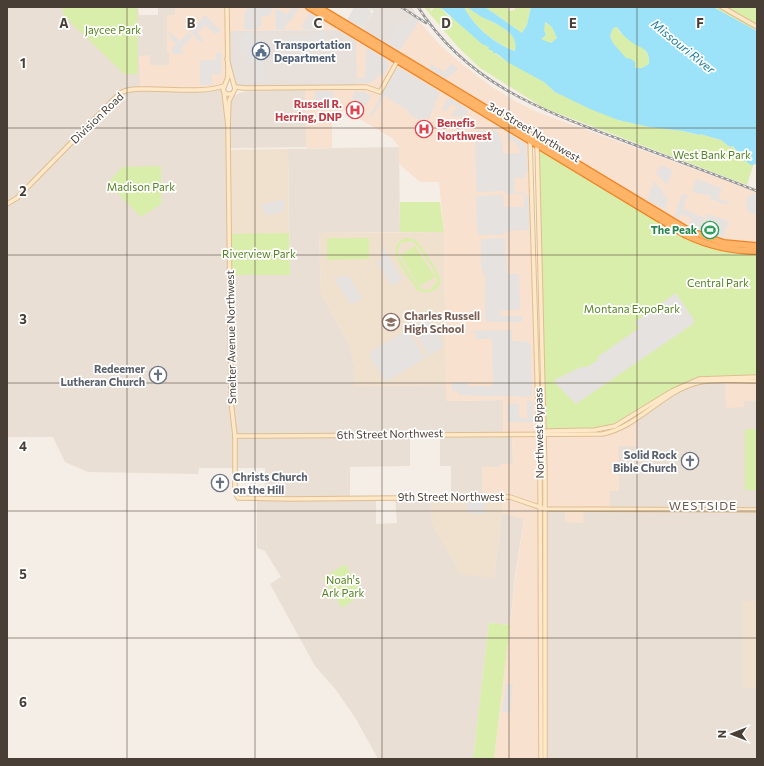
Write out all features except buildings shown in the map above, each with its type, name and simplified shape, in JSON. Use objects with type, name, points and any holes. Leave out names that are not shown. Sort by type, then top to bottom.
[{"type":"highway","name":"3rd Street Northwest","points":[[309,7],[448,89],[530,141],[696,239],[722,248],[757,250]]},
{"type":"highway","name":"3rd Street Northwest","points":[[318,7],[398,59]]},
{"type":"highway","name":"3rd Street Northwest","points":[[448,89],[530,134],[689,231],[724,243],[757,246]]},
{"type":"street","points":[[227,7],[227,59],[234,85],[255,88],[366,87],[380,92],[398,59]]},
{"type":"street","points":[[722,7],[757,27]]},
{"type":"street","name":"Smelter Avenue Northwest","points":[[227,59],[224,92],[228,127]]},
{"type":"street","name":"Division Road","points":[[211,89],[225,85],[234,85]]},
{"type":"street","name":"Smelter Avenue Northwest","points":[[234,85],[233,94],[229,101],[228,127],[231,401],[235,436],[235,492],[238,498]]},
{"type":"street","points":[[233,94],[255,88]]},
{"type":"street","name":"Division Road","points":[[7,204],[17,198],[120,93],[140,90],[211,89],[224,92],[228,95],[233,94]]},
{"type":"street","name":"Northwest Bypass","points":[[530,134],[539,433],[542,731]]},
{"type":"street","name":"Northwest Bypass","points":[[536,138],[545,509],[542,731]]},
{"type":"street","name":"6th Street Northwest","points":[[544,433],[548,431],[604,430],[615,426],[672,391],[699,379],[757,377]]},
{"type":"street","name":"6th Street Northwest","points":[[235,436],[539,433],[548,435],[610,432],[619,429],[684,388],[697,383],[757,381]]},
{"type":"street","name":"9th Street Northwest","points":[[238,498],[510,497],[545,509],[757,510]]},
{"type":"street","points":[[540,759],[542,731]]},
{"type":"street","points":[[542,731],[545,759]]},
{"type":"shaded area","points":[[7,7],[138,7],[139,15],[158,15],[158,7],[175,7],[175,15],[167,15],[167,53],[169,53],[169,65],[150,65],[140,89],[215,89],[224,91],[228,150],[290,275],[288,149],[399,147],[400,232],[319,233],[321,293],[350,347],[354,363],[354,386],[446,385],[446,401],[503,400],[503,433],[512,433],[513,464],[482,497],[451,497],[451,466],[440,466],[440,434],[410,434],[410,466],[350,467],[350,498],[376,498],[376,524],[397,523],[395,498],[431,498],[431,514],[434,527],[455,564],[494,578],[502,513],[524,518],[515,577],[510,625],[489,623],[473,759],[378,759],[356,719],[336,690],[315,666],[270,584],[281,577],[265,551],[257,548],[257,499],[265,499],[265,468],[199,468],[198,474],[88,472],[65,462],[53,437],[7,437]]},
{"type":"shaded area","points":[[175,7],[309,7],[346,30],[227,31],[226,84],[211,89],[140,89],[139,56],[150,55],[150,65],[169,65],[169,53],[167,53],[167,15],[175,15]]},
{"type":"shaded area","points":[[273,7],[270,16],[262,16],[261,27],[258,27],[258,30],[244,29],[244,13],[247,13],[247,8]]},
{"type":"shaded area","points":[[292,7],[297,7],[298,9],[290,22],[288,21],[284,30],[276,30],[275,10],[278,9],[287,14]]},
{"type":"shaded area","points":[[354,7],[366,7],[371,10],[370,12],[372,14],[364,28],[360,30],[346,22]]},
{"type":"shaded area","points":[[367,7],[412,7],[419,21],[396,55],[361,33],[374,11]]},
{"type":"shaded area","points":[[310,12],[323,20],[318,30],[306,30],[302,26]]},
{"type":"shaded area","points":[[411,14],[418,22],[398,52],[385,43],[400,20],[405,23]]},
{"type":"shaded area","points":[[205,15],[221,31],[215,34],[205,25],[197,33],[204,40],[201,43],[190,31]]},
{"type":"shaded area","points":[[419,21],[439,44],[462,64],[492,87],[517,102],[537,112],[757,192],[757,246],[706,238],[396,55]]},
{"type":"shaded area","points":[[346,30],[356,36],[357,87],[235,87],[230,70],[227,31]]},
{"type":"shaded area","points":[[169,31],[180,41],[189,32],[193,36],[182,47],[182,54],[172,54],[172,49],[176,44],[169,37]]},
{"type":"shaded area","points":[[245,32],[254,32],[254,37],[263,37],[263,48],[253,48],[253,54],[264,54],[264,82],[254,82],[254,69],[240,50],[240,37],[245,37]]},
{"type":"shaded area","points":[[325,32],[325,48],[278,48],[278,38],[314,37],[314,33]]},
{"type":"shaded area","points":[[356,36],[530,141],[538,385],[540,759],[494,759],[524,519],[502,513],[504,497],[482,497],[482,467],[500,467],[500,464],[513,464],[512,433],[503,433],[503,400],[446,401],[444,232],[439,182],[420,182],[399,164],[399,147],[392,138],[344,110],[332,116],[332,148],[306,148],[305,87]]},
{"type":"shaded area","points":[[366,48],[387,60],[389,66],[383,75],[380,75],[370,83],[357,83],[357,78],[365,78]]},
{"type":"shaded area","points":[[216,53],[222,53],[221,74],[212,74],[212,85],[200,85],[200,60],[216,60]]},
{"type":"shaded area","points":[[431,64],[444,72],[451,64],[458,68],[453,75],[451,74],[445,79],[428,69]]},
{"type":"shaded area","points":[[397,67],[440,92],[428,120],[423,117],[421,121],[409,114],[410,112],[384,96],[371,118],[369,117]]},
{"type":"shaded area","points":[[306,89],[306,147],[230,148],[230,103],[233,97],[239,93],[248,91]]},
{"type":"shaded area","points":[[356,90],[360,93],[362,91],[371,96],[364,107],[352,100]]},
{"type":"shaded area","points":[[315,91],[334,91],[333,100],[327,104],[326,102],[321,102],[321,104],[314,104]]},
{"type":"shaded area","points":[[450,98],[467,108],[468,114],[460,117],[451,116],[457,107],[451,104],[446,112],[442,110],[447,99]]},
{"type":"shaded area","points":[[497,130],[502,141],[503,154],[519,153],[519,147],[512,140],[507,141],[507,132],[526,144],[528,171],[525,171],[526,178],[514,178],[515,193],[525,192],[525,194],[508,194],[502,191],[476,192],[475,131]]},
{"type":"shaded area","points":[[288,149],[289,233],[229,234],[228,150]]},
{"type":"shaded area","points":[[660,165],[673,170],[667,185],[656,174]]},
{"type":"shaded area","points":[[696,179],[722,188],[718,198],[729,202],[728,205],[710,199],[711,196],[692,192]]},
{"type":"shaded area","points":[[654,181],[663,191],[663,195],[667,196],[666,199],[668,200],[665,209],[647,200]]},
{"type":"shaded area","points":[[753,193],[757,194],[757,208],[755,215],[748,212],[746,204],[747,198]]},
{"type":"shaded area","points":[[682,194],[689,196],[686,198],[683,209],[705,218],[700,232],[689,225],[692,218],[680,214],[679,218],[674,217]]},
{"type":"shaded area","points":[[503,195],[505,207],[524,207],[524,195],[529,195],[529,230],[509,231],[502,235],[479,235],[477,230],[476,196]]},
{"type":"shaded area","points":[[284,199],[284,211],[267,216],[264,214],[261,205]]},
{"type":"shaded area","points":[[707,214],[729,221],[722,239],[716,237],[720,227],[705,221]]},
{"type":"shaded area","name":"Charles Russell High School","points":[[444,232],[446,385],[354,386],[354,363],[350,347],[321,293],[319,233]]},
{"type":"shaded area","points":[[505,238],[507,274],[519,274],[520,309],[500,311],[500,316],[522,316],[522,322],[487,322],[485,318],[485,278],[481,267],[481,239]]},
{"type":"shaded area","points":[[384,248],[402,279],[391,286],[377,262],[382,258],[381,250]]},
{"type":"shaded area","points":[[349,276],[362,298],[351,305],[334,278]]},
{"type":"shaded area","points":[[676,293],[694,320],[693,324],[576,404],[557,385],[554,380],[581,367],[587,367],[598,360],[598,355],[599,356],[639,328],[635,322]]},
{"type":"shaded area","points":[[428,318],[442,341],[442,348],[385,382],[370,357],[370,352],[408,330],[424,356],[428,355],[412,327]]},
{"type":"shaded area","points":[[512,330],[512,341],[527,341],[527,343],[531,344],[532,397],[458,395],[458,391],[452,391],[452,382],[467,382],[467,386],[493,386],[492,339],[476,339],[476,333],[471,333],[471,331]]},
{"type":"shaded area","points":[[725,381],[744,401],[757,401],[757,601],[743,601],[743,688],[757,688],[757,759],[546,759],[545,509],[565,509],[583,522],[583,509],[610,491],[619,490],[618,446],[637,418],[672,395],[697,383]]},
{"type":"shaded area","points":[[725,381],[757,381],[757,401],[744,401],[744,407],[726,408]]},
{"type":"shaded area","points":[[527,401],[533,401],[533,422],[507,422],[507,404],[519,404],[519,417],[527,419]]},
{"type":"shaded area","points":[[637,418],[637,446],[618,446],[619,491],[610,491],[610,509],[584,509],[583,523],[565,522],[565,509],[545,509],[544,433],[610,432]]},
{"type":"shaded area","points":[[504,497],[494,578],[458,574],[455,564],[434,528],[431,514],[431,498]]},
{"type":"shaded area","points":[[471,499],[485,499],[485,514],[468,513],[466,505]]},
{"type":"shaded area","points":[[743,601],[757,601],[757,688],[743,688]]},
{"type":"shaded area","points":[[506,684],[513,684],[510,713],[502,712]]},
{"type":"green space","name":"Jaycee Park","points":[[62,7],[137,7],[138,74],[124,74],[64,16]]},
{"type":"green space","name":"West Bank Park","points":[[424,7],[432,7],[430,9],[431,11],[435,7],[440,7],[449,17],[456,19],[500,57],[544,82],[555,92],[618,120],[649,127],[683,131],[698,135],[700,134],[721,140],[730,147],[733,146],[738,154],[754,163],[747,185],[544,108],[480,68],[458,47]]},
{"type":"green space","points":[[464,7],[471,9],[510,33],[516,44],[516,51],[500,44],[486,34],[473,21]]},
{"type":"green space","points":[[485,7],[507,7],[509,11],[515,10],[515,7],[531,7],[527,25],[522,33]]},
{"type":"green space","points":[[713,7],[757,7],[757,25],[755,24],[753,29]]},
{"type":"green space","points":[[544,22],[552,27],[557,38],[551,43],[541,39],[546,35],[544,30]]},
{"type":"green space","points":[[617,27],[620,33],[625,34],[647,52],[649,64],[642,68],[635,68],[635,62],[631,59],[626,59],[613,43],[610,36],[613,28]]},
{"type":"green space","name":"Montana ExpoPark","points":[[537,145],[708,244],[757,251],[757,376],[707,376],[691,381],[615,426],[544,433]]},
{"type":"green space","name":"Madison Park","points":[[161,166],[161,204],[141,217],[108,183],[122,167]]},
{"type":"green space","points":[[400,202],[440,202],[444,232],[400,232]]},
{"type":"green space","name":"Riverview Park","points":[[289,233],[290,275],[230,275],[229,234]]},
{"type":"green space","points":[[327,238],[369,238],[369,259],[327,260]]},
{"type":"green space","points":[[405,238],[411,238],[417,241],[425,251],[439,275],[440,283],[436,290],[425,292],[417,290],[403,270],[396,255],[398,243]],"holes":[[[411,241],[427,259],[436,277],[437,281],[431,289],[424,290],[418,286],[398,256],[398,249],[401,243]]]},
{"type":"green space","points":[[415,246],[435,277],[419,286],[400,255]]},
{"type":"green space","points":[[745,429],[757,429],[757,490],[745,490]]},
{"type":"green space","name":"Noah's Ark Park","points":[[345,564],[363,594],[342,608],[323,578]]},
{"type":"green space","points":[[489,623],[510,625],[494,759],[473,759]]},
{"type":"water","name":"Missouri River","points":[[440,7],[464,7],[479,28],[500,44],[515,51],[515,44],[510,33],[466,7],[485,7],[522,33],[527,25],[531,7],[713,7],[757,31],[757,164],[751,165],[741,158],[733,146],[730,147],[721,140],[700,134],[649,127],[618,120],[590,109],[555,92],[544,82],[509,63],[488,49],[489,47],[482,44]],"holes":[[[545,22],[552,27],[557,38],[551,43],[541,39],[546,35],[544,30]],[[617,27],[633,44],[646,51],[649,58],[649,64],[642,68],[635,68],[635,62],[626,58],[613,43],[610,36],[613,28]]]},
{"type":"railway","points":[[401,7],[426,23]]},
{"type":"railway","points":[[418,7],[438,34],[460,57],[484,76],[510,92],[566,119],[757,191]]},
{"type":"place","name":"Transportation Department","points":[[261,51]]},
{"type":"place","name":"Russell R. Herring, DNP","points":[[355,110]]},
{"type":"place","name":"Benefis Northwest","points":[[424,129]]},
{"type":"place","name":"The Peak","points":[[710,230]]},
{"type":"place","name":"Charles Russell High School","points":[[391,322]]},
{"type":"place","name":"Redeemer Lutheran Church","points":[[158,375]]},
{"type":"place","name":"Solid Rock Bible Church","points":[[690,461]]},
{"type":"place","name":"Christs Church on the Hill","points":[[220,483]]},
{"type":"district","name":"WESTSIDE","points":[[703,506]]},
{"type":"park label","name":"Central Park","points":[[718,283]]}]
